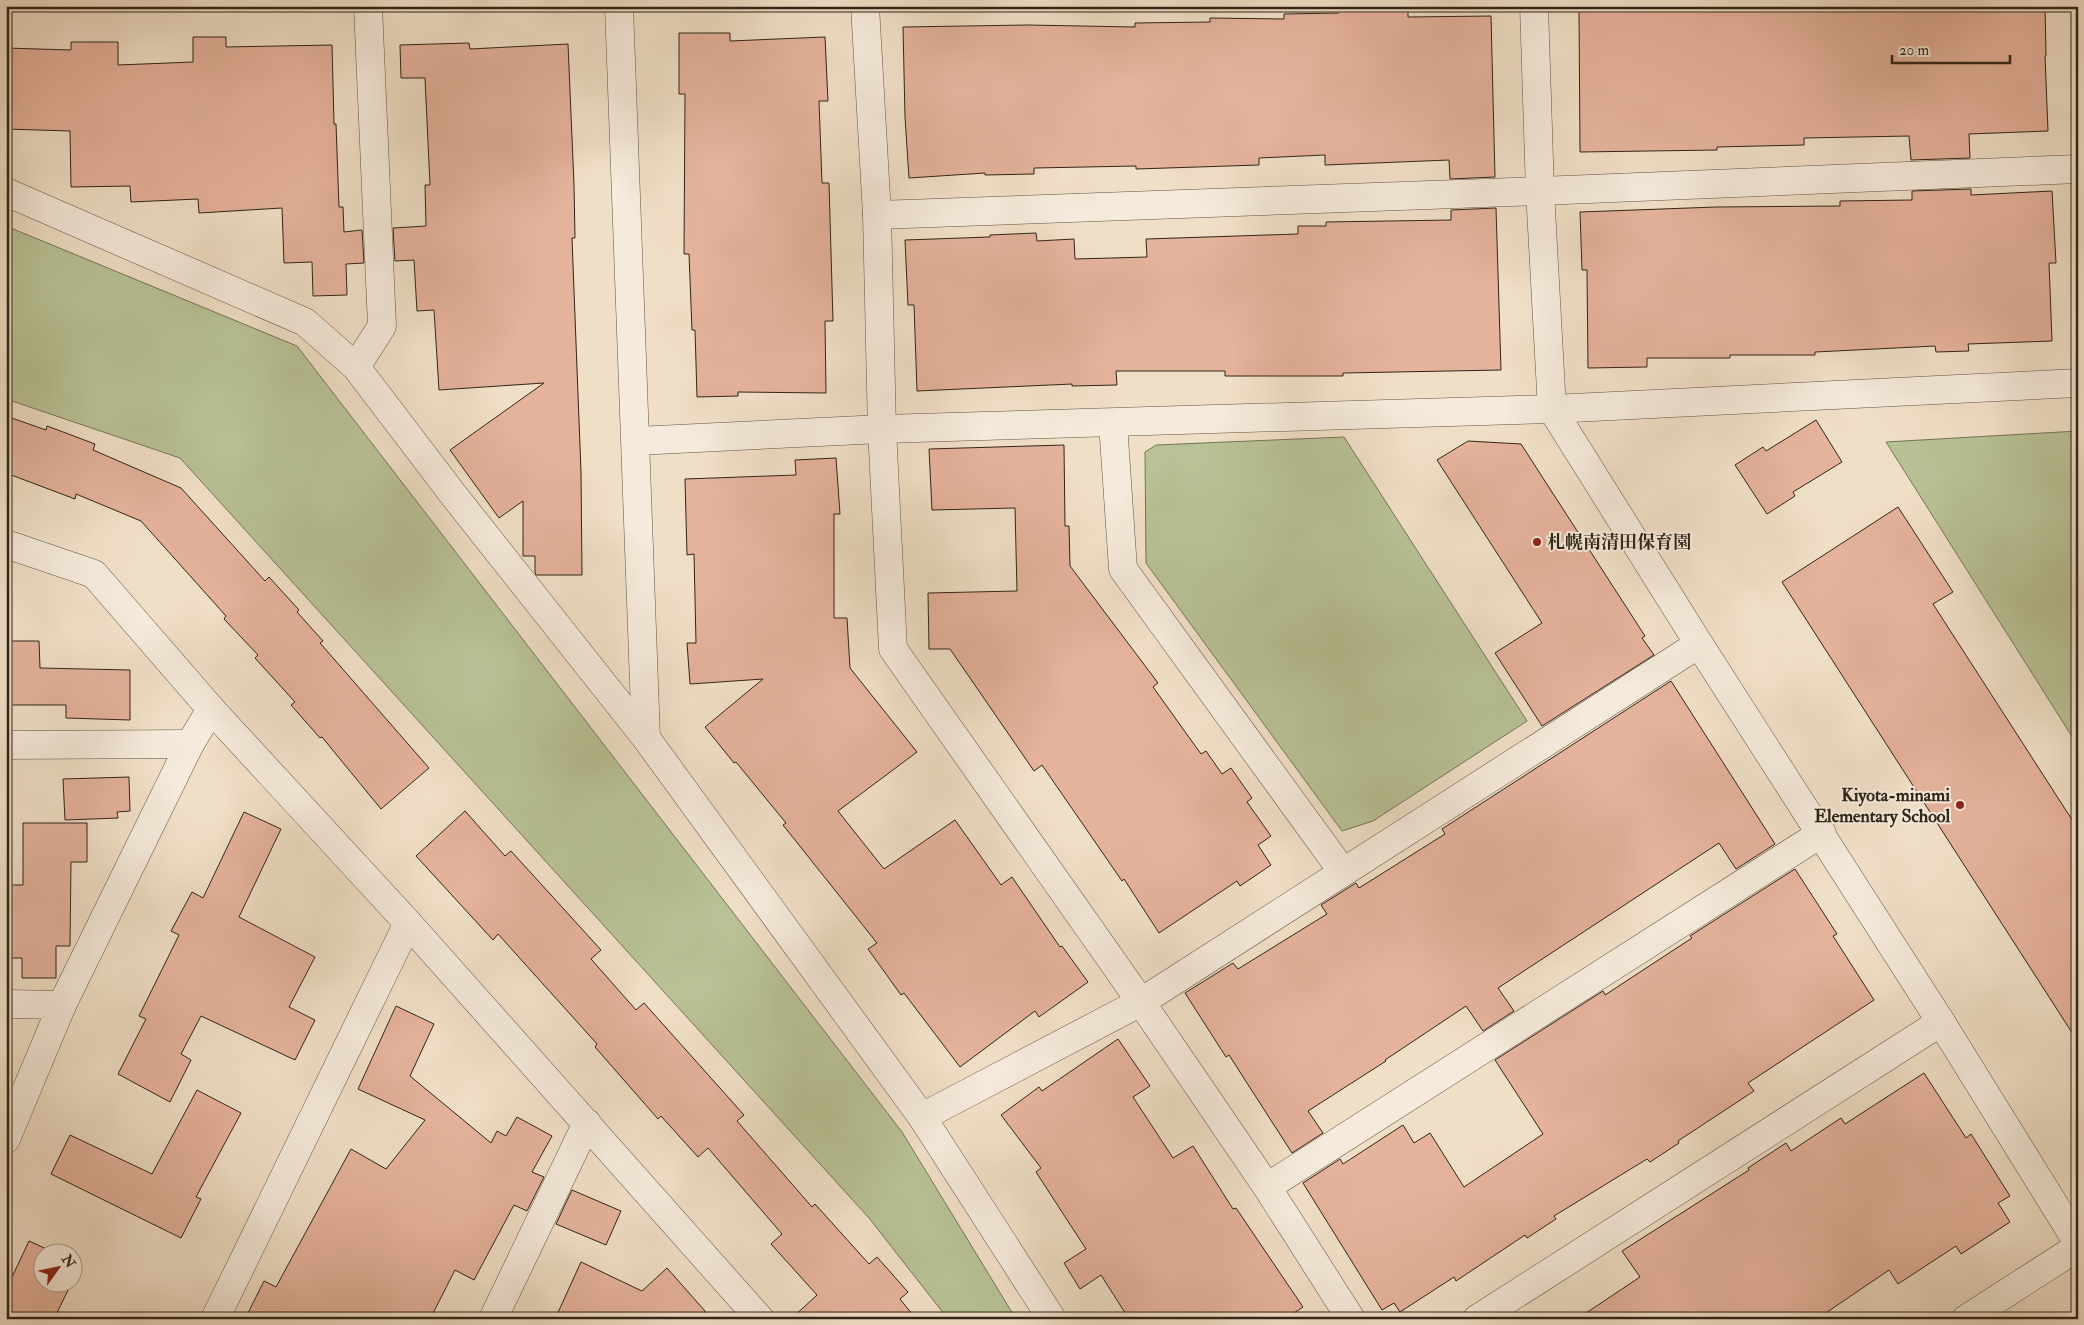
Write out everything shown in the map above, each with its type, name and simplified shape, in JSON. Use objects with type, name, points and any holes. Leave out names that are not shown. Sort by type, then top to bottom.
[{"type":"street","points":[[356,367],[382,326],[368,6]]},
{"type":"street","points":[[620,6],[646,738]]},
{"type":"street","points":[[865,6],[877,214],[882,430],[893,649],[1141,1002],[1267,1187],[1351,1319]]},
{"type":"street","points":[[1534,6],[1540,191],[1552,409],[1699,644],[1941,1022],[2078,1243]]},
{"type":"street","points":[[877,214],[1540,191],[2078,169]]},
{"type":"street","points":[[6,192],[305,322],[356,367],[454,497],[646,738],[922,1117],[1052,1319]]},
{"type":"street","points":[[636,441],[882,430],[1552,409],[2078,383]]},
{"type":"street","points":[[1113,422],[1123,569],[1343,872]]},
{"type":"street","points":[[6,544],[94,574],[211,709],[408,923],[760,1319]]},
{"type":"street","points":[[922,1117],[1141,1002],[1699,644]]},
{"type":"street","points":[[6,1139],[62,1004],[190,744],[211,709]]},
{"type":"street","points":[[6,745],[190,744]]},
{"type":"street","points":[[1267,1187],[1822,834]]},
{"type":"street","points":[[216,1319],[408,923]]},
{"type":"street","points":[[6,1004],[62,1004]]},
{"type":"street","points":[[1477,1319],[1941,1022]]},
{"type":"street","points":[[493,1319],[587,1123]]},
{"type":"street","points":[[1966,1319],[2078,1247]]},
{"type":"green space","points":[[6,226],[297,346],[902,1132],[1016,1319],[948,1319],[869,1218],[180,458],[6,399]]},
{"type":"green space","points":[[2078,431],[2078,746],[1886,442]]},
{"type":"green space","points":[[1344,437],[1527,721],[1373,821],[1342,831],[1146,563],[1145,452],[1156,445]]},
{"type":"building","points":[[1663,6],[2045,6],[2048,131],[1969,134],[1970,158],[1911,160],[1909,136],[1804,138],[1804,145],[1717,147],[1717,150],[1580,152],[1579,9],[1663,9]]},
{"type":"building","points":[[1339,10],[1408,11],[1408,17],[1491,16],[1495,177],[1450,179],[1449,160],[1325,165],[1325,155],[1259,158],[1259,165],[1136,169],[1136,166],[1034,168],[1034,174],[985,175],[985,173],[909,178],[905,117],[903,27],[1028,25],[1135,27],[1135,23],[1210,22],[1210,18],[1284,19],[1284,14],[1339,13]]},
{"type":"building","points":[[679,33],[730,33],[730,41],[825,37],[828,101],[819,101],[822,183],[829,183],[833,321],[825,321],[826,393],[738,392],[738,396],[697,397],[695,330],[692,330],[689,254],[684,254],[685,94],[679,94]]},
{"type":"building","points":[[193,37],[226,37],[226,47],[332,45],[339,207],[343,207],[344,232],[362,230],[364,263],[346,264],[347,295],[313,296],[312,262],[284,263],[282,208],[199,213],[198,199],[131,202],[130,186],[71,187],[70,131],[6,129],[6,48],[71,50],[71,42],[118,42],[118,65],[193,62]]},
{"type":"building","points":[[469,43],[470,49],[568,44],[574,185],[575,238],[572,238],[581,472],[582,575],[536,575],[535,556],[523,556],[523,501],[499,518],[450,450],[544,383],[439,390],[434,310],[417,311],[414,260],[395,261],[393,228],[426,226],[425,185],[430,185],[425,78],[401,78],[400,45]]},
{"type":"building","points":[[1971,189],[1971,195],[2052,191],[2056,263],[2049,263],[2052,341],[1968,344],[1969,351],[1936,352],[1935,346],[1815,352],[1815,355],[1730,355],[1730,358],[1647,358],[1647,367],[1588,368],[1587,270],[1582,270],[1580,212],[1716,207],[1840,206],[1840,201],[1912,200],[1912,191]]},
{"type":"building","points":[[1496,208],[1501,370],[1343,373],[1343,376],[1225,376],[1225,371],[1116,371],[1117,385],[1072,386],[1072,384],[917,391],[914,305],[908,305],[905,240],[990,237],[990,235],[1036,233],[1037,241],[1074,239],[1075,259],[1147,257],[1146,239],[1298,234],[1298,226],[1326,226],[1326,222],[1451,220],[1451,210]]},
{"type":"building","points":[[6,416],[46,430],[47,426],[95,444],[93,450],[181,488],[265,581],[269,577],[299,610],[297,612],[323,641],[320,643],[429,768],[381,809],[322,737],[320,738],[291,705],[295,702],[255,658],[258,655],[224,619],[226,616],[141,521],[76,494],[75,499],[6,473]]},
{"type":"building","points":[[1816,420],[1842,462],[1793,492],[1795,496],[1767,514],[1735,465],[1763,447],[1766,451]]},
{"type":"building","name":"札幌南清田保育園","points":[[1468,441],[1521,444],[1645,636],[1642,638],[1654,655],[1542,726],[1495,653],[1542,623],[1437,460]]},
{"type":"building","points":[[1064,445],[1065,526],[1069,526],[1070,566],[1158,683],[1153,687],[1201,754],[1206,751],[1222,774],[1231,768],[1252,798],[1247,802],[1271,836],[1258,845],[1271,865],[1240,886],[1237,881],[1159,933],[1124,879],[1122,881],[1042,765],[1034,771],[950,649],[929,649],[928,593],[1017,591],[1015,508],[932,510],[929,449]]},
{"type":"building","points":[[836,458],[840,514],[834,514],[834,618],[847,618],[850,668],[917,752],[838,811],[884,869],[955,820],[1001,885],[1012,877],[1060,947],[1062,946],[1088,982],[1039,1017],[1035,1011],[960,1067],[904,993],[901,995],[868,949],[877,943],[783,825],[786,823],[705,727],[763,679],[690,684],[687,643],[696,643],[694,554],[687,555],[685,479],[796,475],[795,460]]},
{"type":"building","points":[[1898,507],[1953,592],[1933,604],[2078,829],[2078,1042],[1782,582]]},
{"type":"building","points":[[6,641],[39,641],[40,668],[130,670],[130,720],[66,718],[66,705],[6,705]]},
{"type":"building","points":[[1671,681],[1775,844],[1736,869],[1719,843],[1498,988],[1514,1011],[1483,1031],[1466,1006],[1386,1061],[1308,1111],[1323,1133],[1292,1153],[1229,1055],[1226,1057],[1185,993],[1233,963],[1238,969],[1327,914],[1321,905],[1356,883],[1359,888],[1445,834],[1442,829]]},
{"type":"building","points":[[129,777],[130,811],[117,812],[118,818],[65,820],[63,779]]},
{"type":"building","points":[[465,811],[505,856],[511,851],[601,950],[591,959],[636,1010],[644,1003],[744,1115],[737,1121],[812,1207],[815,1204],[869,1264],[877,1257],[908,1292],[900,1299],[916,1319],[791,1319],[817,1295],[771,1244],[782,1234],[708,1148],[698,1157],[661,1116],[658,1119],[595,1047],[597,1044],[498,934],[493,940],[416,856]]},
{"type":"building","points":[[244,812],[281,829],[239,917],[315,957],[289,1007],[315,1020],[295,1060],[201,1016],[181,1054],[191,1060],[170,1102],[118,1074],[146,1019],[139,1016],[179,935],[171,931],[192,892],[203,898]]},
{"type":"building","points":[[23,823],[87,823],[87,862],[71,862],[70,946],[56,946],[56,978],[22,978],[22,958],[6,958],[6,885],[23,885]]},
{"type":"building","points":[[1795,869],[1837,934],[1833,936],[1874,1000],[1748,1083],[1754,1091],[1678,1141],[1679,1143],[1650,1162],[1647,1159],[1554,1216],[1556,1219],[1527,1238],[1525,1235],[1456,1281],[1454,1277],[1400,1312],[1394,1303],[1382,1310],[1303,1183],[1340,1159],[1343,1164],[1403,1125],[1414,1143],[1430,1133],[1464,1187],[1543,1134],[1495,1060],[1603,991],[1605,995],[1692,938],[1690,936]]},
{"type":"building","points":[[396,1006],[434,1024],[410,1076],[491,1143],[497,1131],[506,1136],[517,1117],[552,1136],[532,1172],[544,1177],[527,1211],[514,1205],[474,1280],[455,1270],[430,1319],[245,1319],[264,1281],[276,1287],[351,1149],[386,1169],[425,1120],[358,1089]]},
{"type":"building","points":[[1118,1039],[1150,1086],[1133,1097],[1173,1158],[1193,1146],[1233,1209],[1236,1208],[1303,1307],[1285,1319],[1129,1319],[1101,1275],[1080,1289],[1064,1263],[1086,1249],[1036,1172],[1041,1168],[1001,1115],[1039,1087],[1042,1091]]},
{"type":"building","points":[[1924,1073],[1966,1138],[1971,1134],[2010,1196],[1998,1203],[2010,1222],[1961,1254],[1956,1246],[1898,1284],[1889,1270],[1817,1319],[1577,1319],[1640,1277],[1622,1251],[1749,1170],[1748,1168],[1786,1143],[1791,1151],[1841,1118],[1845,1124]]},
{"type":"building","points":[[197,1090],[241,1113],[196,1197],[201,1199],[181,1238],[51,1174],[70,1135],[152,1174]]},
{"type":"building","points":[[572,1190],[621,1211],[606,1245],[556,1224]]},
{"type":"building","points":[[29,1241],[32,1242],[32,1292],[67,1292],[54,1319],[6,1319],[6,1290]]},
{"type":"building","points":[[581,1262],[642,1291],[667,1268],[712,1319],[555,1319]]},
{"type":"place","name":"札幌南清田保育園","points":[[1537,542]]},
{"type":"place","name":"Kiyota-minami Elementary School","points":[[1960,805]]}]
